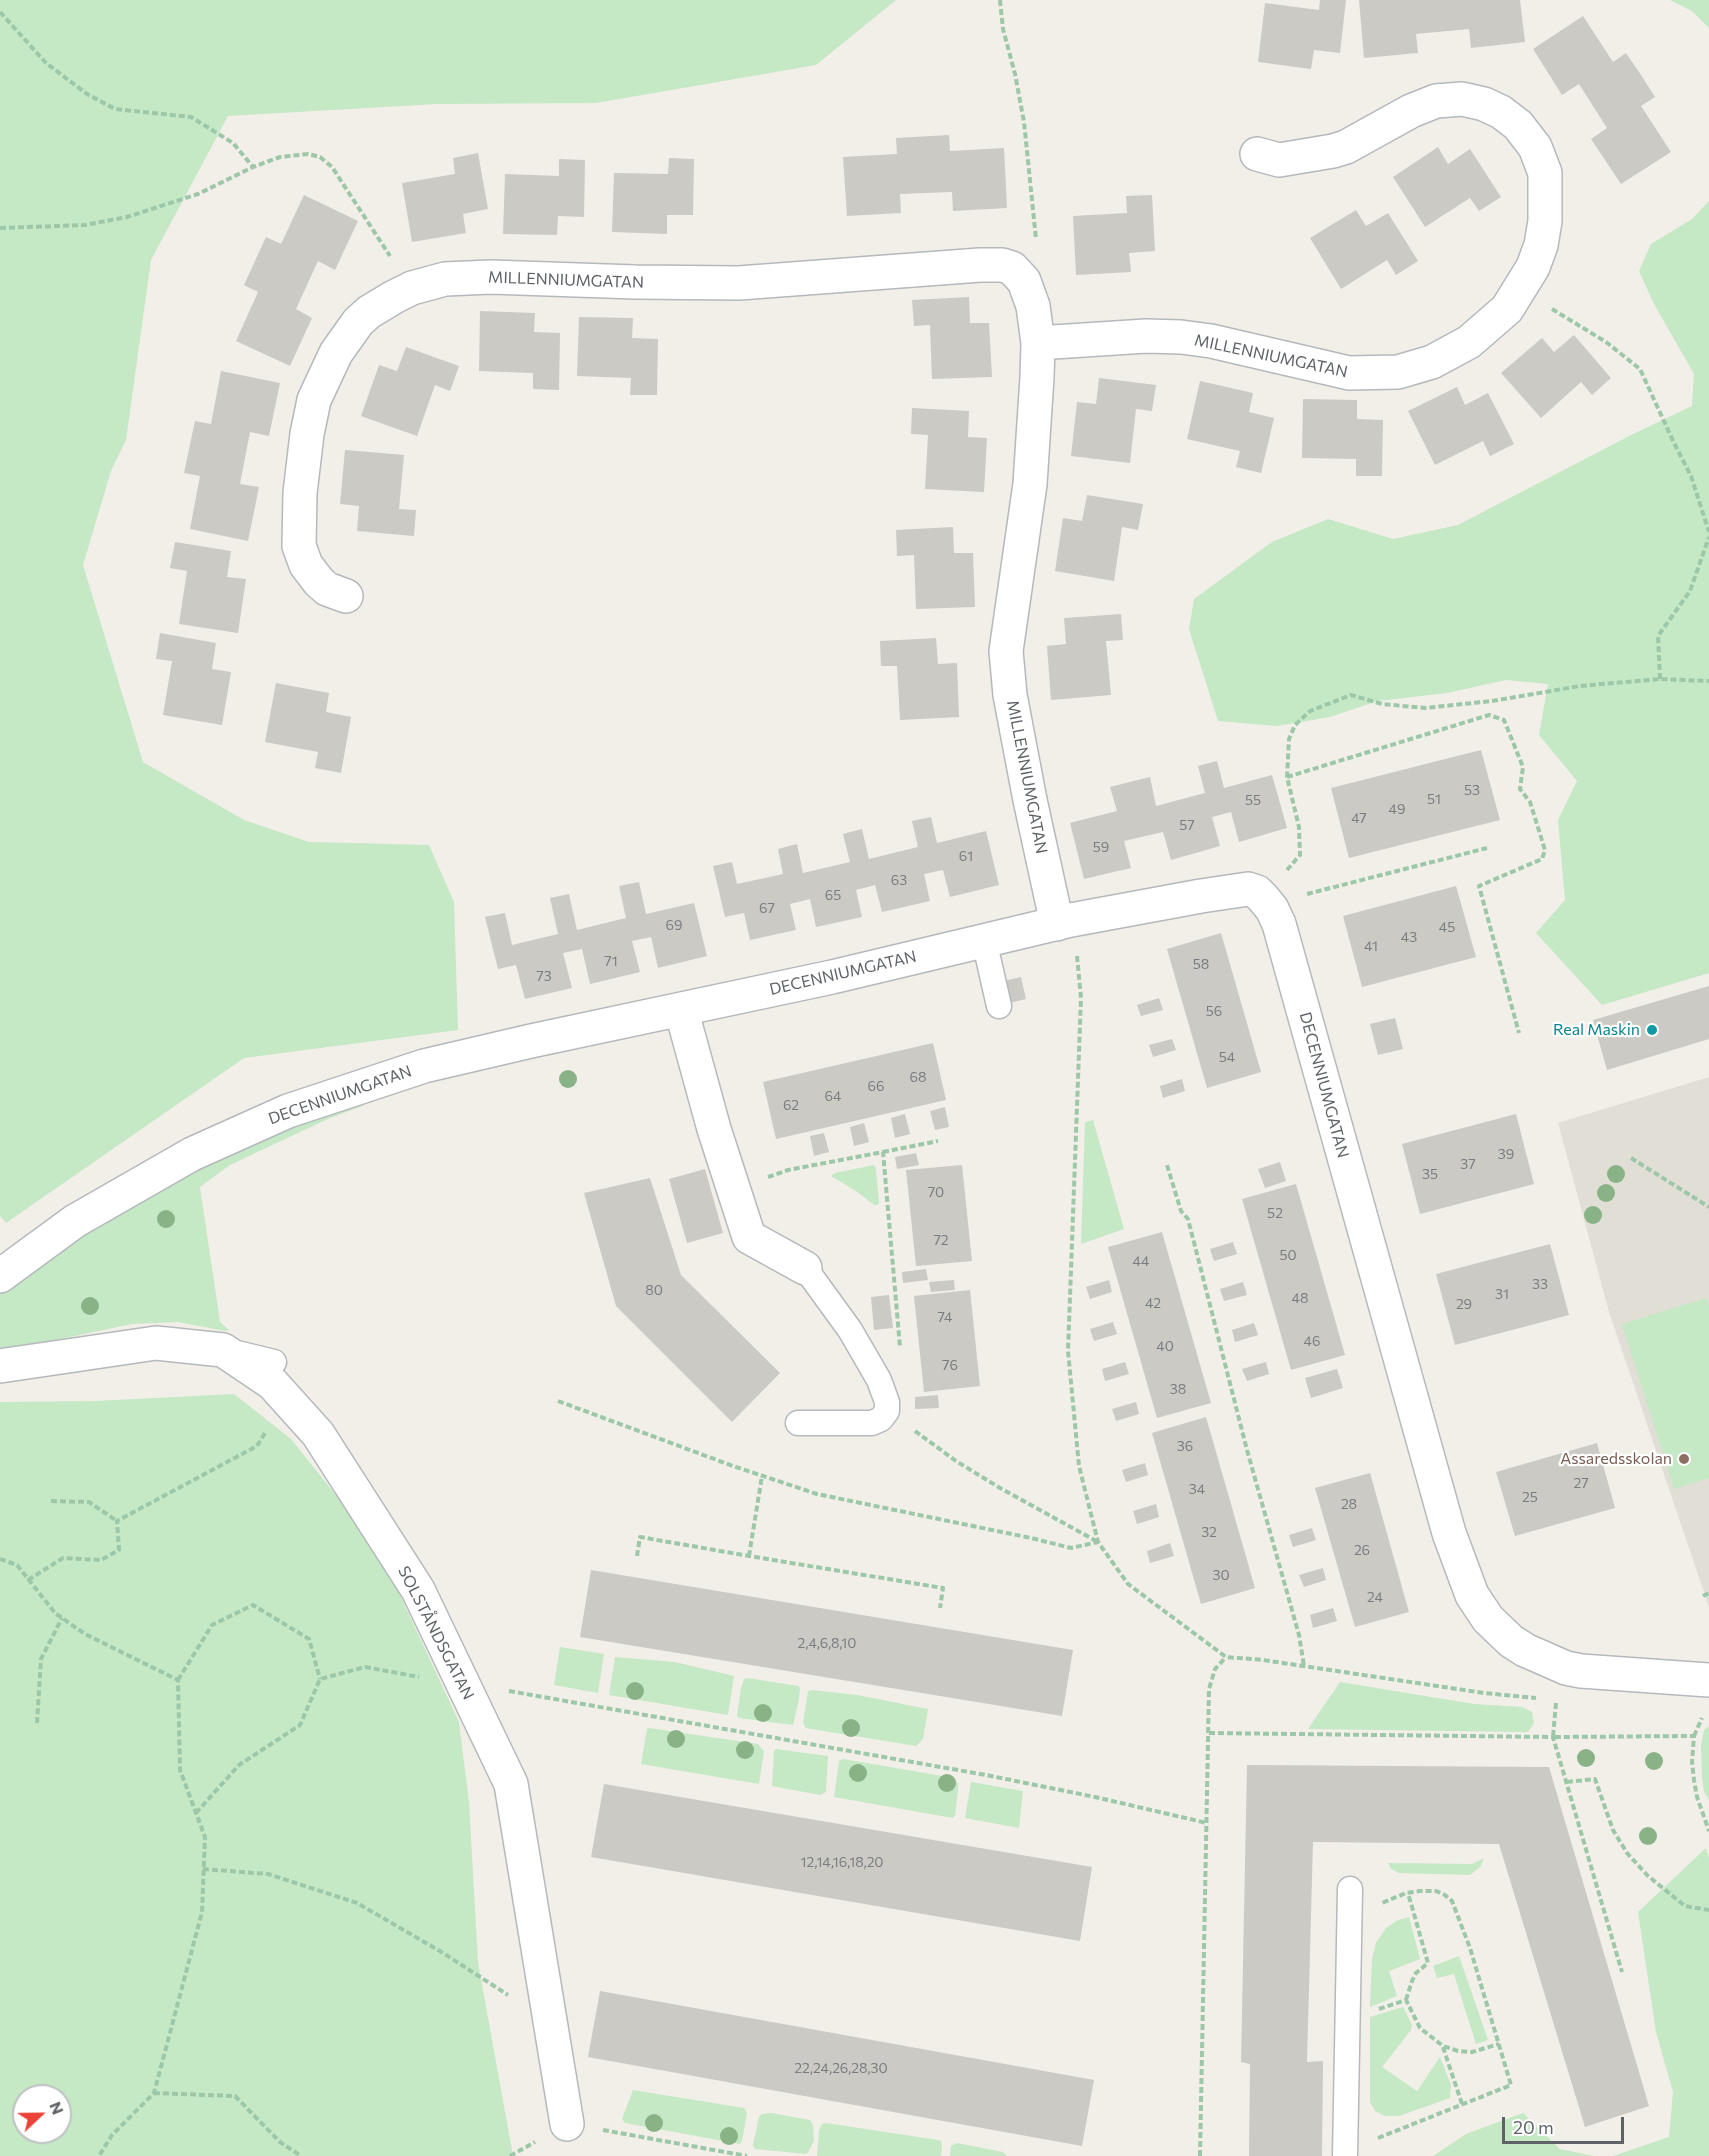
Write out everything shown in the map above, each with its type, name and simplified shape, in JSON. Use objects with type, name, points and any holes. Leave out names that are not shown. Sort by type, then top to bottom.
[{"type":"street","name":"MILLENNIUMGATAN","points":[[1038,343],[1146,336],[1181,337],[1251,349],[1349,374],[1398,372],[1432,362],[1469,342],[1507,309],[1533,267],[1541,245],[1546,204],[1545,173],[1535,147],[1518,125],[1501,112],[1473,101],[1449,99],[1424,106],[1346,147],[1333,151],[1279,160],[1257,154]]},
{"type":"street","name":"MILLENNIUMGATAN","points":[[346,596],[327,589],[319,582],[306,565],[299,546],[300,493],[307,434],[314,400],[336,353],[358,322],[382,303],[412,288],[445,279],[480,277],[739,283],[980,265],[1012,268],[1024,281],[1033,306],[1038,343],[1030,484],[1006,651],[1010,695],[1030,800],[1064,922]]},
{"type":"street","name":"DECENNIUMGATAN","points":[[0,1276],[75,1221],[192,1154],[288,1111],[424,1066],[831,977],[1064,922],[1248,889],[1257,892],[1268,903],[1279,924],[1449,1533],[1472,1595],[1488,1619],[1511,1641],[1566,1668],[1709,1680]]},
{"type":"street","points":[[681,1009],[714,1129],[750,1237],[805,1268]]},
{"type":"street","name":"SOLSTÅNDSGATAN","points":[[0,1366],[156,1343],[223,1350],[272,1383],[318,1434],[418,1590],[511,1784],[567,2124]]},
{"type":"lane","points":[[984,940],[999,1006]]},
{"type":"lane","points":[[798,1423],[872,1423],[881,1419],[887,1411],[887,1402],[879,1380],[849,1330],[805,1268]]},
{"type":"lane","points":[[223,1350],[274,1362]]},
{"type":"lane","points":[[1345,2155],[1350,1888]]},
{"type":"path","points":[[1000,0],[1003,29],[1024,122],[1037,249],[1024,281]]},
{"type":"path","points":[[0,12],[46,63],[87,94],[115,109],[191,117],[232,143],[253,167]]},
{"type":"path","points":[[0,228],[85,225],[127,217],[198,194],[253,167],[280,157],[301,154],[320,157],[327,162],[412,288]]},
{"type":"path","points":[[1520,291],[1606,342],[1640,369],[1691,476],[1709,535],[1690,591],[1658,636],[1660,679]]},
{"type":"path","points":[[1268,903],[1300,855],[1299,827],[1287,777],[1289,739],[1294,725],[1310,711],[1352,695],[1382,704],[1425,708],[1492,701],[1580,686],[1660,679],[1709,681]]},
{"type":"path","points":[[1287,777],[1489,715],[1504,720],[1523,767],[1520,789],[1530,802],[1545,850],[1542,860],[1479,886],[1519,1033]]},
{"type":"path","points":[[1268,903],[1487,848]]},
{"type":"path","points":[[1064,922],[1082,998],[1068,1351],[1079,1466],[1098,1542],[1128,1584],[1226,1657],[1304,1666],[1474,1692],[1557,1700],[1553,1737],[1622,1972]]},
{"type":"path","points":[[733,1186],[746,1185],[788,1170],[938,1141]]},
{"type":"path","points":[[883,1152],[900,1355]]},
{"type":"path","points":[[1631,1158],[1709,1207]]},
{"type":"path","points":[[1167,1165],[1181,1211],[1188,1219],[1299,1635],[1304,1666]]},
{"type":"path","points":[[117,1521],[257,1446],[286,1399]]},
{"type":"path","points":[[558,1401],[817,1494],[1071,1548],[1098,1542]]},
{"type":"path","points":[[911,1425],[916,1433],[974,1472],[1098,1542]]},
{"type":"path","points":[[749,1556],[762,1476]]},
{"type":"path","points":[[51,1501],[89,1502],[117,1521]]},
{"type":"path","points":[[28,1580],[63,1558],[101,1560],[119,1550],[117,1521]]},
{"type":"path","points":[[637,1556],[640,1537],[943,1588],[940,1608]]},
{"type":"path","points":[[0,1559],[17,1565],[55,1613],[85,1634],[178,1680]]},
{"type":"path","points":[[1703,1596],[1709,1593]]},
{"type":"path","points":[[99,2156],[112,2135],[154,2093],[202,1912],[205,1837],[196,1813],[180,1770],[178,1680],[212,1625],[253,1605],[309,1639],[320,1679],[300,1725],[239,1766],[196,1813]]},
{"type":"path","points":[[37,1723],[41,1659],[62,1618]]},
{"type":"path","points":[[1200,2156],[1209,1689],[1215,1669],[1226,1657]]},
{"type":"path","points":[[320,1679],[365,1667],[464,1685],[556,1698],[986,1776],[1095,1797],[1207,1823]]},
{"type":"path","points":[[1209,1733],[1553,1737],[1694,1736],[1692,1762],[1694,1780],[1697,1797],[1709,1831]]},
{"type":"path","points":[[1567,1782],[1595,1779],[1613,1830],[1627,1853],[1648,1876],[1685,1906],[1709,1910]]},
{"type":"path","points":[[204,1869],[268,1874],[357,1903],[440,1950],[551,2024]]},
{"type":"path","points":[[1345,2155],[1406,2126],[1511,2085],[1470,1947],[1452,1901],[1437,1891],[1408,1893],[1382,1903],[1350,1928]]},
{"type":"path","points":[[1408,1893],[1428,1963],[1416,1973],[1406,2000],[1420,2028],[1443,2046],[1458,2051],[1472,2052],[1499,2044]]},
{"type":"path","points":[[1347,2020],[1406,2000]]},
{"type":"path","points":[[1443,2046],[1461,2104]]},
{"type":"path","points":[[154,2093],[235,2096],[280,2142],[301,2156]]},
{"type":"path","points":[[567,2124],[747,2156]]},
{"type":"shaded area","name":"Assaredsskolan","points":[[1709,1077],[1709,1607],[1609,1312],[1558,1123]]},
{"type":"green space","points":[[0,0],[896,0],[816,65],[596,103],[436,104],[228,116],[151,260],[126,440],[111,471],[83,565],[143,762],[244,820],[309,842],[429,845],[454,902],[458,1030],[244,1058],[6,1223],[0,1216]]},
{"type":"green space","points":[[1670,0],[1709,0],[1709,28],[1692,11]]},
{"type":"green space","points":[[1709,201],[1709,973],[1602,1005],[1536,933],[1565,900],[1558,820],[1577,781],[1539,735],[1548,684],[1506,680],[1447,693],[1378,701],[1330,717],[1277,726],[1218,721],[1189,629],[1194,599],[1272,542],[1328,519],[1393,539],[1458,525],[1692,406],[1694,374],[1654,304],[1639,271],[1651,244],[1692,219]]},
{"type":"green space","points":[[365,1105],[330,1118],[230,1165],[200,1187],[220,1322],[229,1330],[178,1322],[132,1324],[46,1342],[0,1348],[0,1293],[63,1247],[168,1182],[263,1138],[317,1117]]},
{"type":"green space","points":[[1093,1120],[1124,1229],[1081,1244],[1085,1122]]},
{"type":"green space","points":[[874,1165],[878,1205],[874,1205],[831,1176],[835,1173]]},
{"type":"green space","points":[[1706,1298],[1709,1306],[1709,1478],[1674,1489],[1622,1324]]},
{"type":"green space","points":[[234,1394],[291,1439],[378,1548],[459,1722],[469,1802],[478,1962],[513,2156],[0,2156],[0,1402],[95,1401]]},
{"type":"green space","points":[[560,1647],[604,1654],[598,1693],[554,1685]]},
{"type":"green space","points":[[615,1657],[675,1662],[734,1676],[728,1715],[609,1695]]},
{"type":"green space","points":[[744,1679],[800,1688],[793,1725],[739,1718],[737,1715],[741,1688]]},
{"type":"green space","points":[[1340,1682],[1474,1704],[1522,1707],[1532,1712],[1534,1723],[1528,1732],[1308,1729]]},
{"type":"green space","points":[[808,1691],[857,1695],[928,1709],[923,1739],[916,1746],[806,1728],[803,1723]]},
{"type":"green space","points":[[1709,1726],[1709,1800],[1704,1792],[1701,1745],[1704,1730]]},
{"type":"green space","points":[[649,1728],[758,1744],[764,1751],[759,1784],[641,1764]]},
{"type":"green space","points":[[776,1749],[828,1756],[826,1792],[820,1795],[772,1786]]},
{"type":"green space","points":[[843,1759],[954,1778],[958,1784],[955,1815],[953,1818],[834,1797],[839,1761]]},
{"type":"green space","points":[[971,1782],[1023,1791],[1019,1828],[965,1818]]},
{"type":"green space","points":[[1706,1848],[1709,1858],[1709,2156],[1613,2156],[1669,2137],[1673,2092],[1656,2032],[1638,1912]]},
{"type":"green space","points":[[1484,1858],[1481,1866],[1470,1875],[1399,1873],[1391,1869],[1388,1863],[1472,1864]]},
{"type":"green space","points":[[1409,1917],[1420,1959],[1389,1971],[1397,1996],[1370,2007],[1372,1959],[1376,1943],[1386,1928],[1398,1920]]},
{"type":"green space","points":[[1459,1956],[1488,2040],[1476,2044],[1454,1974],[1437,1978],[1433,1966]]},
{"type":"green space","points":[[1403,2007],[1412,2025],[1411,2030],[1382,2067],[1417,2091],[1440,2057],[1451,2085],[1450,2098],[1399,2116],[1385,2116],[1375,2111],[1370,2102],[1370,2017]]},
{"type":"green space","points":[[633,2090],[744,2108],[747,2113],[742,2141],[740,2144],[625,2123],[622,2119]]},
{"type":"green space","points":[[771,2113],[810,2120],[813,2125],[814,2141],[807,2154],[755,2149],[753,2145],[759,2117],[762,2114]]},
{"type":"green space","points":[[1523,2113],[1560,2149],[1594,2156],[1433,2156],[1466,2134]]},
{"type":"green space","points":[[822,2124],[938,2140],[941,2141],[941,2156],[817,2156],[819,2131]]},
{"type":"green space","points":[[957,2143],[1003,2152],[1007,2156],[950,2156],[951,2146]]},
{"type":"building","points":[[1320,0],[1346,0],[1340,53],[1314,50],[1311,69],[1258,62],[1265,3],[1319,10]]},
{"type":"building","points":[[1359,0],[1520,0],[1525,42],[1471,48],[1469,29],[1416,34],[1418,53],[1364,58]]},
{"type":"building","points":[[1583,16],[1613,62],[1626,53],[1641,75],[1655,97],[1641,106],[1671,152],[1621,184],[1591,139],[1607,128],[1579,84],[1562,95],[1533,49]]},
{"type":"building","points":[[949,135],[950,151],[1004,148],[1007,208],[953,211],[952,192],[900,194],[901,213],[847,216],[843,157],[897,154],[896,138]]},
{"type":"building","points":[[1438,147],[1448,164],[1470,149],[1501,197],[1479,211],[1470,198],[1425,227],[1393,177]]},
{"type":"building","points":[[478,153],[488,209],[463,214],[466,233],[412,242],[402,183],[455,174],[453,158]]},
{"type":"building","points":[[669,158],[694,159],[693,215],[667,215],[667,234],[612,232],[614,173],[668,174]]},
{"type":"building","points":[[559,159],[585,160],[584,217],[558,216],[557,235],[503,234],[505,174],[559,176]]},
{"type":"building","points":[[304,195],[358,221],[335,270],[318,261],[296,309],[312,318],[290,366],[236,341],[258,292],[244,285],[266,237],[281,244]]},
{"type":"building","points":[[1152,195],[1155,251],[1129,253],[1131,272],[1076,275],[1073,216],[1127,213],[1126,196]]},
{"type":"building","points":[[1356,210],[1366,226],[1388,213],[1418,261],[1396,275],[1387,260],[1341,289],[1310,238]]},
{"type":"building","points":[[969,297],[970,323],[989,323],[992,377],[932,379],[930,325],[914,326],[912,300]]},
{"type":"building","points":[[480,311],[535,313],[534,332],[560,333],[559,390],[533,389],[533,373],[479,371]]},
{"type":"building","points":[[579,317],[633,318],[632,338],[658,339],[657,395],[630,395],[631,378],[577,376]]},
{"type":"building","points":[[1574,335],[1611,378],[1592,395],[1581,382],[1541,418],[1501,373],[1542,338],[1554,352]]},
{"type":"building","points":[[406,347],[459,366],[450,391],[435,385],[417,436],[361,416],[379,365],[397,371]]},
{"type":"building","points":[[221,371],[280,383],[269,436],[250,432],[240,484],[259,487],[248,541],[190,529],[200,476],[184,473],[195,421],[211,424]]},
{"type":"building","points":[[1099,378],[1156,385],[1152,411],[1136,409],[1130,463],[1071,456],[1077,402],[1096,404]]},
{"type":"building","points":[[1200,381],[1253,393],[1249,412],[1274,418],[1261,473],[1236,467],[1240,451],[1187,439]]},
{"type":"building","points":[[1457,387],[1465,405],[1488,393],[1514,444],[1490,456],[1483,441],[1435,465],[1408,411]]},
{"type":"building","points":[[1303,399],[1357,400],[1357,419],[1383,420],[1382,476],[1356,476],[1356,459],[1302,458]]},
{"type":"building","points":[[912,408],[969,411],[968,437],[987,438],[984,492],[925,489],[928,435],[911,434]]},
{"type":"building","points":[[345,450],[404,455],[399,509],[416,510],[414,536],[357,531],[359,506],[340,504]]},
{"type":"building","points":[[1087,495],[1143,504],[1138,530],[1122,527],[1114,581],[1055,571],[1063,518],[1082,521]]},
{"type":"building","points":[[953,527],[954,553],[973,553],[975,607],[916,609],[914,555],[897,556],[896,530]]},
{"type":"building","points":[[175,542],[231,551],[227,577],[246,579],[238,633],[179,624],[187,571],[170,568]]},
{"type":"building","points":[[1121,614],[1123,640],[1106,641],[1111,695],[1051,700],[1047,646],[1066,644],[1064,618]]},
{"type":"building","points":[[160,633],[216,643],[212,669],[231,672],[222,725],[163,715],[172,661],[156,659]]},
{"type":"building","points":[[936,638],[938,664],[957,663],[959,717],[900,720],[897,666],[881,666],[880,641]]},
{"type":"building","points":[[276,683],[329,693],[326,712],[351,717],[341,773],[315,768],[318,752],[265,742]]},
{"type":"building","points":[[1481,750],[1500,820],[1349,858],[1331,788]]},
{"type":"building","points":[[1217,761],[1224,788],[1272,775],[1287,828],[1239,842],[1231,812],[1212,817],[1220,846],[1171,860],[1163,832],[1124,841],[1131,868],[1084,879],[1070,823],[1117,811],[1110,787],[1150,777],[1156,806],[1205,793],[1198,766]]},
{"type":"building","points":[[931,817],[937,843],[986,831],[999,885],[950,897],[943,870],[924,874],[930,901],[882,912],[875,885],[856,890],[862,917],[816,927],[810,899],[790,904],[796,930],[750,940],[744,913],[725,917],[713,866],[732,862],[737,884],[783,874],[778,849],[797,844],[803,873],[850,862],[843,834],[862,829],[869,859],[918,847],[912,821]]},
{"type":"building","points":[[639,882],[646,914],[694,903],[707,956],[658,968],[651,937],[632,941],[640,972],[590,984],[582,949],[563,953],[572,988],[525,999],[516,965],[498,969],[485,917],[505,913],[512,945],[558,934],[550,898],[569,894],[577,930],[626,918],[619,886]]},
{"type":"building","points":[[1456,886],[1476,957],[1362,987],[1343,916]]},
{"type":"building","points":[[1221,933],[1261,1072],[1207,1088],[1167,949]]},
{"type":"building","points":[[1021,977],[1026,999],[1009,1003],[1004,981]]},
{"type":"building","name":"Real Maskin","points":[[1709,986],[1709,1039],[1607,1070],[1593,1020]]},
{"type":"building","points":[[1159,998],[1163,1010],[1141,1016],[1137,1005]]},
{"type":"building","points":[[1395,1018],[1403,1049],[1378,1055],[1370,1024]]},
{"type":"building","points":[[1172,1039],[1176,1050],[1153,1057],[1149,1045]]},
{"type":"building","points":[[933,1043],[946,1100],[776,1139],[763,1082]]},
{"type":"building","points":[[1182,1079],[1185,1091],[1163,1098],[1160,1086]]},
{"type":"building","points":[[945,1107],[949,1127],[935,1130],[930,1111]]},
{"type":"building","points":[[905,1114],[910,1134],[895,1138],[891,1118]]},
{"type":"building","points":[[1516,1114],[1534,1184],[1420,1214],[1402,1144]]},
{"type":"building","points":[[864,1123],[869,1142],[854,1146],[850,1127]]},
{"type":"building","points":[[824,1133],[829,1152],[814,1156],[810,1136]]},
{"type":"building","points":[[916,1153],[919,1165],[897,1169],[895,1157]]},
{"type":"building","points":[[1280,1162],[1286,1181],[1265,1188],[1258,1169]]},
{"type":"building","points":[[962,1165],[972,1261],[916,1266],[906,1170]]},
{"type":"building","points":[[705,1169],[723,1233],[687,1243],[669,1179]]},
{"type":"building","points":[[650,1178],[681,1275],[780,1373],[732,1422],[616,1306],[584,1193]]},
{"type":"building","points":[[1296,1184],[1345,1355],[1291,1370],[1242,1199]]},
{"type":"building","points":[[1162,1232],[1211,1403],[1157,1418],[1108,1247]]},
{"type":"building","points":[[1233,1242],[1237,1254],[1214,1261],[1210,1249]]},
{"type":"building","points":[[1550,1244],[1569,1315],[1455,1345],[1436,1274]]},
{"type":"building","points":[[926,1269],[928,1280],[903,1283],[902,1272]]},
{"type":"building","points":[[954,1280],[955,1290],[931,1292],[929,1282]]},
{"type":"building","points":[[1109,1280],[1112,1292],[1090,1299],[1086,1287]]},
{"type":"building","points":[[1243,1282],[1247,1295],[1224,1301],[1220,1289]]},
{"type":"building","points":[[970,1290],[980,1386],[924,1392],[914,1296]]},
{"type":"building","points":[[889,1295],[893,1328],[874,1330],[871,1297]]},
{"type":"building","points":[[1113,1322],[1117,1334],[1094,1341],[1090,1329]]},
{"type":"building","points":[[1254,1323],[1258,1335],[1235,1342],[1232,1330]]},
{"type":"building","points":[[1125,1362],[1129,1374],[1105,1381],[1102,1369]]},
{"type":"building","points":[[1266,1362],[1269,1374],[1247,1381],[1242,1369]]},
{"type":"building","points":[[1337,1369],[1343,1388],[1311,1398],[1305,1378]]},
{"type":"building","points":[[938,1395],[939,1408],[915,1409],[915,1397]]},
{"type":"building","points":[[1136,1402],[1139,1414],[1116,1421],[1112,1409]]},
{"type":"building","points":[[1206,1417],[1255,1588],[1201,1604],[1152,1433]]},
{"type":"building","points":[[1597,1443],[1615,1508],[1515,1536],[1496,1472]]},
{"type":"building","points":[[1145,1463],[1148,1475],[1126,1482],[1122,1470]]},
{"type":"building","points":[[1370,1473],[1409,1612],[1355,1627],[1315,1488]]},
{"type":"building","points":[[1156,1504],[1159,1517],[1137,1524],[1133,1511]]},
{"type":"building","points":[[1312,1528],[1316,1540],[1293,1547],[1289,1535]]},
{"type":"building","points":[[1170,1543],[1174,1556],[1150,1563],[1147,1551]]},
{"type":"building","points":[[1323,1568],[1326,1580],[1304,1587],[1299,1575]]},
{"type":"building","points":[[591,1570],[1073,1650],[1062,1716],[580,1637]]},
{"type":"building","points":[[1333,1608],[1337,1621],[1313,1628],[1310,1615]]},
{"type":"building","points":[[1247,1765],[1549,1767],[1649,2106],[1585,2127],[1499,1844],[1313,1842],[1307,2062],[1323,2061],[1322,2156],[1249,2156],[1250,2064],[1241,2062]]},
{"type":"building","points":[[604,1784],[1092,1867],[1080,1941],[591,1857]]},
{"type":"building","points":[[600,1991],[1094,2080],[1082,2146],[588,2057]]},
{"type":"place","name":"Real Maskin","points":[[1652,1030]]},
{"type":"place","name":"Assaredsskolan","points":[[1684,1459]]}]
